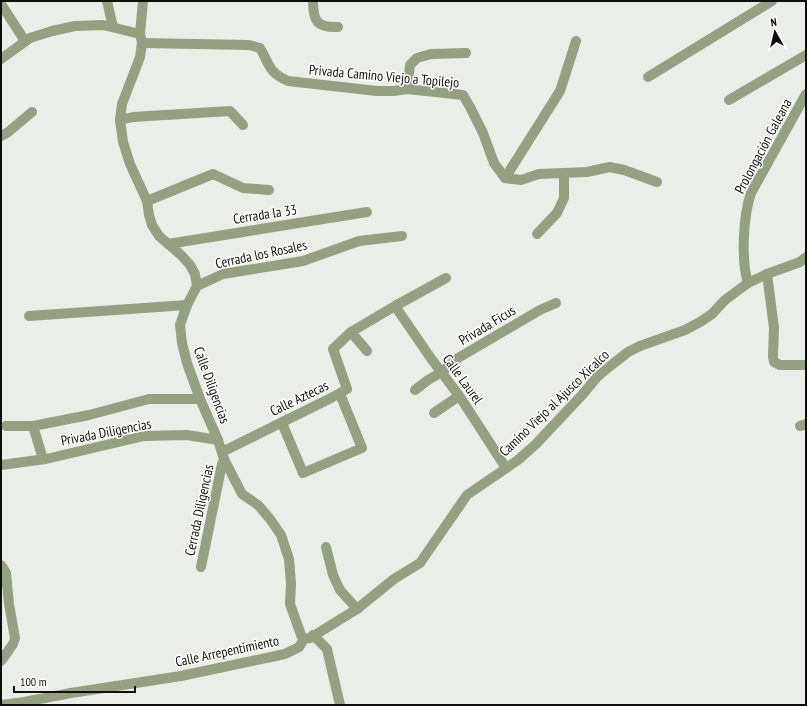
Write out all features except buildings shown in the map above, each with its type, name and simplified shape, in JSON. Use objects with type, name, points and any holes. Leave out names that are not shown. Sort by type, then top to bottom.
[{"type":"street","points":[[107,1],[113,27]]},
{"type":"street","points":[[143,1],[140,57],[122,104],[120,120],[123,142],[130,164],[147,201],[152,225],[159,236],[190,265],[195,274],[197,286]]},
{"type":"street","points":[[313,1],[313,11],[317,21],[325,27],[338,27]]},
{"type":"street","points":[[648,77],[772,1]]},
{"type":"street","points":[[1,4],[25,41]]},
{"type":"street","name":"Privada Camino Viejo a Topilejo","points":[[1,59],[25,41],[52,31],[75,26],[103,25],[113,27],[141,39],[249,44],[260,48],[270,69],[277,76],[288,81],[377,91],[407,89],[463,95],[483,133],[494,163],[505,178]]},
{"type":"street","points":[[576,40],[560,91],[505,178],[521,180],[539,174],[587,172],[610,167],[624,170],[657,182]]},
{"type":"street","points":[[407,89],[410,65],[417,58],[431,54],[466,53]]},
{"type":"street","points":[[729,100],[806,55]]},
{"type":"street","name":"Prolongación Galeana","points":[[748,283],[744,263],[746,207],[751,194],[806,94]]},
{"type":"street","points":[[120,120],[134,117],[230,111],[243,125]]},
{"type":"street","points":[[1,136],[7,134],[32,112]]},
{"type":"street","points":[[147,201],[213,174],[243,188],[270,190]]},
{"type":"street","points":[[537,234],[556,213],[564,198],[564,174]]},
{"type":"street","name":"Cerrada la 33","points":[[168,244],[367,212]]},
{"type":"street","name":"Cerrada los Rosales","points":[[197,286],[223,274],[303,261],[359,241],[402,236]]},
{"type":"street","name":"Camino Viejo al Ajusco Xicalco","points":[[454,513],[467,495],[518,460],[553,427],[597,377],[628,352],[640,346],[685,330],[700,322],[712,314],[725,300],[748,283],[767,274],[800,262],[806,257]]},
{"type":"street","points":[[767,274],[774,328],[774,362],[780,364],[806,365]]},
{"type":"street","name":"Calle Aztecas","points":[[223,456],[347,389],[333,348],[351,332],[446,278]]},
{"type":"street","name":"Calle Diligencias","points":[[197,286],[186,305],[180,325],[182,343],[187,362],[223,456],[242,494],[258,505],[281,535],[289,559],[292,584],[290,604],[301,635],[309,637],[327,649],[340,705]]},
{"type":"street","name":"Privada Ficus","points":[[415,390],[442,372],[458,358],[540,310],[556,304]]},
{"type":"street","points":[[29,316],[186,305]]},
{"type":"street","name":"Calle Laurel","points":[[395,306],[459,396],[506,468]]},
{"type":"street","points":[[351,332],[366,351]]},
{"type":"street","points":[[282,423],[303,473],[362,448],[340,394]]},
{"type":"street","points":[[434,413],[459,396]]},
{"type":"street","points":[[6,426],[33,426],[89,415],[149,399],[200,399]]},
{"type":"street","points":[[33,426],[43,459]]},
{"type":"street","name":"Privada Diligencias","points":[[1,465],[43,459],[144,436],[188,435],[218,440]]},
{"type":"street","name":"Cerrada Diligencias","points":[[200,567],[223,456]]},
{"type":"street","name":"Calle Arrepentimiento","points":[[1,705],[181,676],[285,654],[299,647],[309,637],[332,625],[357,609],[394,579],[420,563],[454,513]]},
{"type":"street","points":[[326,547],[333,575],[340,590],[357,609]]},
{"type":"street","points":[[1,565],[6,573],[9,604],[15,638],[14,644],[1,661]]}]
